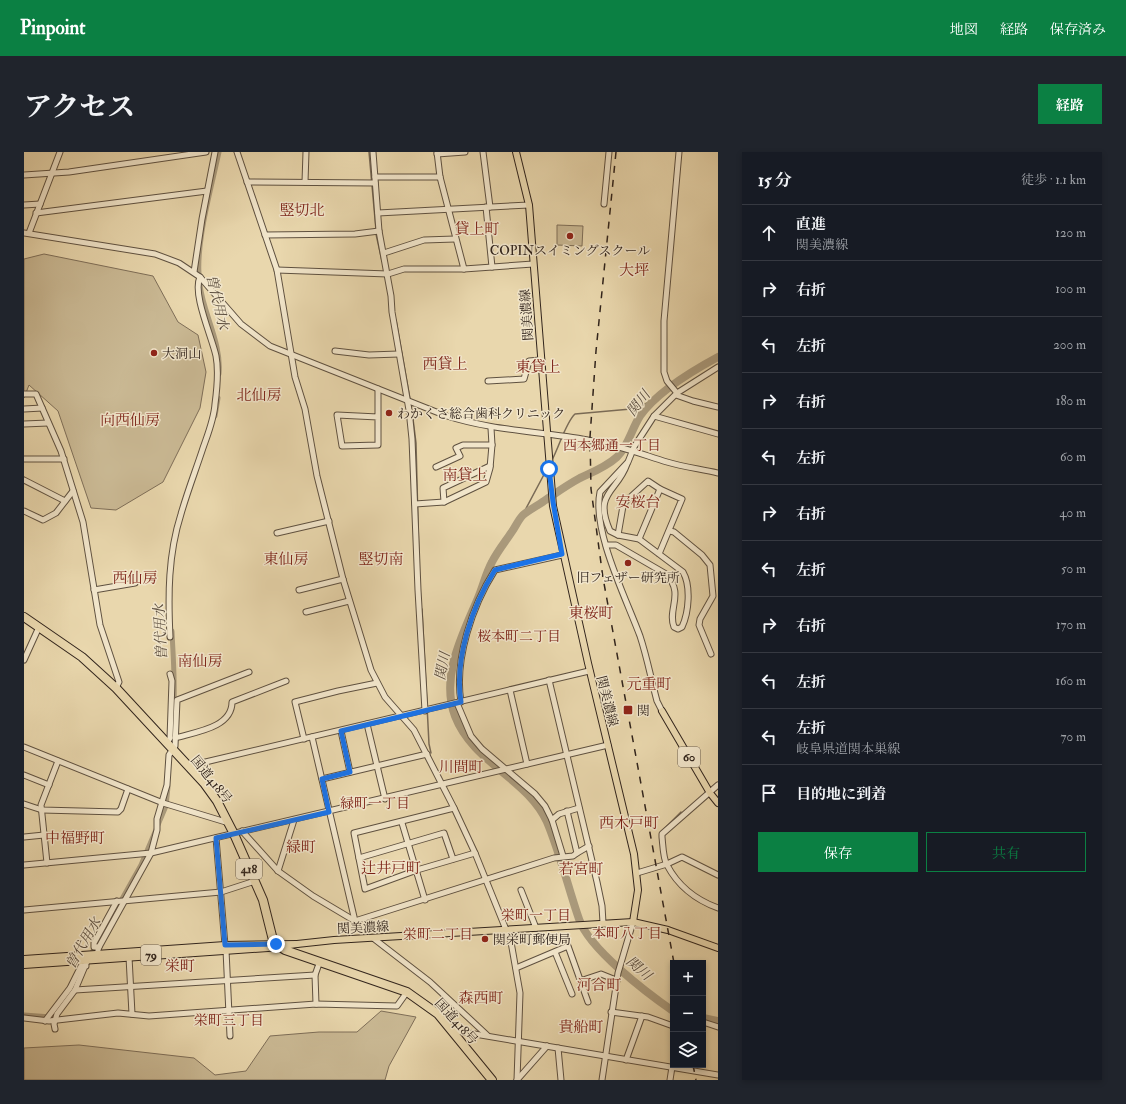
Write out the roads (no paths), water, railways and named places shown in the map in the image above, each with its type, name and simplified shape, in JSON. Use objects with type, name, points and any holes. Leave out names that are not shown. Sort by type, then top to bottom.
[{"type":"highway","name":"国道418号","points":[[24,617],[82,657],[116,688],[217,801],[230,823],[238,832],[254,881],[263,900],[273,940],[277,945],[407,992],[438,1014],[492,1080]]},
{"type":"main road","name":"関美濃線","points":[[277,945],[632,922],[637,904],[637,873],[634,854],[562,554],[551,489],[529,205],[516,152]]},
{"type":"main road","name":"60","points":[[662,711],[718,803]]},
{"type":"main road","points":[[632,922],[668,930],[718,948]]},
{"type":"main road","name":"79","points":[[24,965],[277,945]]},
{"type":"main road","name":"79","points":[[24,959],[98,950],[225,948]]},
{"type":"street","points":[[60,152],[40,204],[26,233],[155,254],[179,263],[194,272],[241,324],[270,346],[407,401],[464,422],[491,428],[560,436],[612,445],[633,450],[668,462],[718,473]]},
{"type":"street","points":[[24,175],[51,174],[206,152]]},
{"type":"street","points":[[194,272],[202,219],[215,152]]},
{"type":"street","points":[[237,152],[277,270],[295,377],[305,410],[317,476],[349,601],[377,683],[385,697],[414,730],[427,754],[475,853],[504,930],[511,942],[520,993],[517,1080]]},
{"type":"street","points":[[305,182],[306,152]]},
{"type":"street","points":[[373,152],[379,231],[388,274],[392,312],[412,439],[418,590],[425,711]]},
{"type":"street","points":[[464,269],[447,209],[440,178],[437,153],[465,152]]},
{"type":"street","points":[[483,152],[492,267]]},
{"type":"street","points":[[604,204],[609,152]]},
{"type":"street","points":[[679,152],[664,302],[664,372],[667,381],[675,392],[718,407]]},
{"type":"street","points":[[247,182],[305,182],[440,178]]},
{"type":"street","points":[[36,213],[207,191]]},
{"type":"street","points":[[24,205],[40,204]]},
{"type":"street","points":[[378,213],[529,205]]},
{"type":"street","points":[[265,235],[355,234],[379,231]]},
{"type":"street","points":[[384,253],[424,240],[455,239]]},
{"type":"street","points":[[277,270],[388,274],[404,269],[464,269],[533,264]]},
{"type":"street","points":[[170,637],[168,603],[170,562],[180,515],[210,428],[215,406],[217,367],[201,306],[198,282],[200,278]]},
{"type":"street","points":[[335,351],[369,355],[399,354]]},
{"type":"street","points":[[488,381],[524,379],[529,361],[540,360]]},
{"type":"street","points":[[606,545],[616,546],[666,574],[672,580],[676,599],[673,623],[674,627],[678,629],[682,627],[686,620],[687,579],[683,572],[639,538],[618,535],[610,531],[607,526],[605,515],[605,498],[625,470],[633,450],[654,416],[675,392],[718,367]]},
{"type":"street","points":[[378,389],[378,417],[378,445],[342,446],[337,416],[378,417]]},
{"type":"street","points":[[24,394],[36,394],[64,459],[72,491],[85,530],[100,625],[119,682],[116,688]]},
{"type":"street","points":[[24,409],[42,408]]},
{"type":"street","points":[[654,416],[718,434]]},
{"type":"street","points":[[24,424],[48,422]]},
{"type":"street","points":[[415,504],[444,502],[486,482],[490,466],[492,445],[491,428]]},
{"type":"street","points":[[436,467],[460,456],[456,448],[463,445],[492,445]]},
{"type":"street","points":[[24,459],[64,459]]},
{"type":"street","points":[[628,462],[600,492],[599,505],[611,565],[641,641],[657,701],[662,711]]},
{"type":"street","points":[[444,502],[443,488],[490,466]]},
{"type":"street","points":[[24,480],[65,501]]},
{"type":"street","points":[[618,535],[623,506],[626,501],[646,481],[648,481],[660,489],[682,499],[670,531],[659,554]]},
{"type":"street","points":[[639,538],[660,489]]},
{"type":"street","points":[[24,511],[44,520],[56,512],[72,491]]},
{"type":"street","points":[[277,533],[328,521]]},
{"type":"street","points":[[670,531],[674,532],[702,555],[710,565],[713,596],[700,618],[699,625],[711,654]]},
{"type":"street","points":[[562,554],[495,570],[478,604],[461,659],[459,703],[471,736],[505,769],[535,794],[545,806],[552,820],[563,856]]},
{"type":"street","points":[[299,590],[343,579]]},
{"type":"street","points":[[94,590],[135,583]]},
{"type":"street","points":[[306,612],[349,601]]},
{"type":"street","points":[[24,660],[38,627]]},
{"type":"street","points":[[189,768],[197,764],[401,717],[589,671]]},
{"type":"street","points":[[169,747],[175,746],[177,700],[249,672]]},
{"type":"street","points":[[117,901],[94,944],[94,947],[98,950],[110,924],[126,901],[150,853],[157,830],[157,818],[163,803],[167,785],[172,681],[170,674]]},
{"type":"street","points":[[548,680],[589,846],[602,906],[603,923]]},
{"type":"street","points":[[175,738],[222,723],[232,710],[232,702],[286,681]]},
{"type":"street","points":[[304,740],[295,702],[377,683]]},
{"type":"street","points":[[510,690],[527,764]]},
{"type":"street","points":[[367,724],[385,799]]},
{"type":"street","points":[[341,731],[350,772]]},
{"type":"street","points":[[312,737],[355,921]]},
{"type":"street","points":[[24,865],[150,853],[385,799],[608,745]]},
{"type":"street","points":[[24,747],[163,803],[230,823]]},
{"type":"street","points":[[322,779],[427,754]]},
{"type":"street","points":[[47,863],[42,810],[58,761]]},
{"type":"street","points":[[24,775],[49,785]]},
{"type":"street","points":[[718,785],[662,834],[667,864],[686,892],[705,904],[718,908]]},
{"type":"street","points":[[24,804],[42,810],[118,812],[121,809],[128,789]]},
{"type":"street","points":[[454,808],[402,823],[354,833],[365,889],[417,870],[475,853]]},
{"type":"street","points":[[552,820],[559,814],[579,808]]},
{"type":"street","points":[[566,812],[577,853]]},
{"type":"street","points":[[278,871],[294,820]]},
{"type":"street","points":[[402,823],[425,900]]},
{"type":"street","points":[[238,832],[278,871],[314,896],[355,921],[554,858],[573,856],[589,846]]},
{"type":"street","points":[[359,858],[444,833],[453,859]]},
{"type":"street","points":[[24,838],[44,836]]},
{"type":"street","points":[[216,838],[225,948],[230,1036]]},
{"type":"street","points":[[637,873],[667,864],[682,857],[718,876]]},
{"type":"street","points":[[24,910],[221,892],[254,881]]},
{"type":"street","points":[[521,890],[536,928]]},
{"type":"street","points":[[602,1080],[616,980],[632,922]]},
{"type":"street","points":[[373,938],[430,982],[487,1035]]},
{"type":"street","points":[[516,968],[568,946],[588,1002]]},
{"type":"street","points":[[556,952],[572,994]]},
{"type":"street","points":[[129,957],[132,1014]]},
{"type":"street","points":[[55,1029],[54,1020],[75,990],[88,959]]},
{"type":"street","points":[[316,1004],[315,975],[320,961]]},
{"type":"street","points":[[45,1021],[70,988],[81,966],[86,966]]},
{"type":"street","points":[[580,981],[600,974],[616,980]]},
{"type":"street","points":[[75,990],[315,975]]},
{"type":"street","points":[[24,1018],[45,1021],[118,1013],[149,1016],[316,1004],[397,1006],[407,992]]},
{"type":"street","points":[[611,1012],[657,1019],[670,1025]]},
{"type":"street","points":[[626,1060],[642,1016]]},
{"type":"street","points":[[706,1023],[718,1027]]},
{"type":"street","points":[[450,1030],[670,1067]]},
{"type":"street","points":[[517,1080],[547,1046]]},
{"type":"street","points":[[558,1048],[561,1080]]},
{"type":"street","points":[[670,1080],[672,1068]]},
{"type":"street","points":[[678,1068],[718,1075]]},
{"type":"waterway","name":"曽代用水","points":[[219,152],[204,218],[199,254],[200,285],[218,352],[219,374]]},
{"type":"waterway","name":"曽代用水","points":[[369,152],[376,230]]},
{"type":"waterway","name":"曽代用水","points":[[376,234],[382,261]]},
{"type":"waterway","name":"曽代用水","points":[[396,320],[410,399]]},
{"type":"waterway","name":"関川","points":[[670,1009],[620,970],[594,944],[585,931],[579,919],[547,822],[538,807],[527,794],[487,759],[463,732],[455,716],[451,701],[450,686],[455,656],[488,571],[496,555],[521,517],[571,483],[613,461],[624,448],[637,421],[647,407],[665,390],[686,375],[718,357]]},
{"type":"waterway","name":"曽代用水","points":[[215,416],[218,398]]},
{"type":"waterway","points":[[552,460],[566,429],[575,414],[631,409],[653,401]]},
{"type":"waterway","name":"曽代用水","points":[[411,403],[416,443],[419,561]]},
{"type":"waterway","points":[[522,516],[548,467]]},
{"type":"waterway","name":"曽代用水","points":[[422,609],[429,744],[431,753]]},
{"type":"waterway","name":"曽代用水","points":[[172,631],[174,703]]},
{"type":"waterway","name":"曽代用水","points":[[90,956],[141,865],[166,806],[168,787]]},
{"type":"waterway","points":[[663,830],[681,812]]},
{"type":"waterway","name":"曽代用水","points":[[24,1015],[51,1017],[58,1009]]},
{"type":"waterway","name":"関川","points":[[706,1019],[718,1021]]},
{"type":"railway","points":[[616,152],[596,351],[590,437],[591,489],[603,578],[673,960]]},
{"type":"railway","points":[[694,1068],[696,1080]]},
{"type":"place","name":"COPINスイミングスクール","points":[[570,236]]},
{"type":"place","name":"大洞山","points":[[154,353]]},
{"type":"place","name":"わかくさ総合歯科クリニック","points":[[389,413]]},
{"type":"place","name":"旧フェザー研究所","points":[[628,563]]},
{"type":"place","name":"関","points":[[628,710]]},
{"type":"place","name":"関栄町郵便局","points":[[485,939]]},
{"type":"district","name":"竪切北","points":[[302,210]]},
{"type":"district","name":"貸上町","points":[[477,229]]},
{"type":"district","name":"大坪","points":[[634,270]]},
{"type":"district","name":"西貸上","points":[[445,364]]},
{"type":"district","name":"東貸上","points":[[538,367]]},
{"type":"district","name":"北仙房","points":[[259,395]]},
{"type":"district","name":"向西仙房","points":[[130,420]]},
{"type":"district","name":"西本郷通一丁目","points":[[612,445]]},
{"type":"district","name":"南貸上","points":[[465,475]]},
{"type":"district","name":"安桜台","points":[[638,502]]},
{"type":"district","name":"東仙房","points":[[286,559]]},
{"type":"district","name":"竪切南","points":[[381,559]]},
{"type":"district","name":"西仙房","points":[[135,578]]},
{"type":"district","name":"東桜町","points":[[591,613]]},
{"type":"district","name":"桜本町二丁目","points":[[519,636]]},
{"type":"district","name":"南仙房","points":[[200,661]]},
{"type":"district","name":"元重町","points":[[649,684]]},
{"type":"district","name":"川間町","points":[[461,767]]},
{"type":"district","name":"緑町一丁目","points":[[375,803]]},
{"type":"district","name":"西木戸町","points":[[629,823]]},
{"type":"district","name":"中福野町","points":[[75,838]]},
{"type":"district","name":"緑町","points":[[301,847]]},
{"type":"district","name":"辻井戸町","points":[[391,868]]},
{"type":"district","name":"若宮町","points":[[581,869]]},
{"type":"district","name":"栄町一丁目","points":[[536,915]]},
{"type":"district","name":"本町八丁目","points":[[627,933]]},
{"type":"district","name":"栄町二丁目","points":[[438,934]]},
{"type":"district","name":"栄町","points":[[180,966]]},
{"type":"district","name":"河合町","points":[[599,985]]},
{"type":"district","name":"森西町","points":[[481,998]]},
{"type":"district","name":"栄町三丁目","points":[[229,1020]]},
{"type":"district","name":"貴船町","points":[[581,1027]]}]
